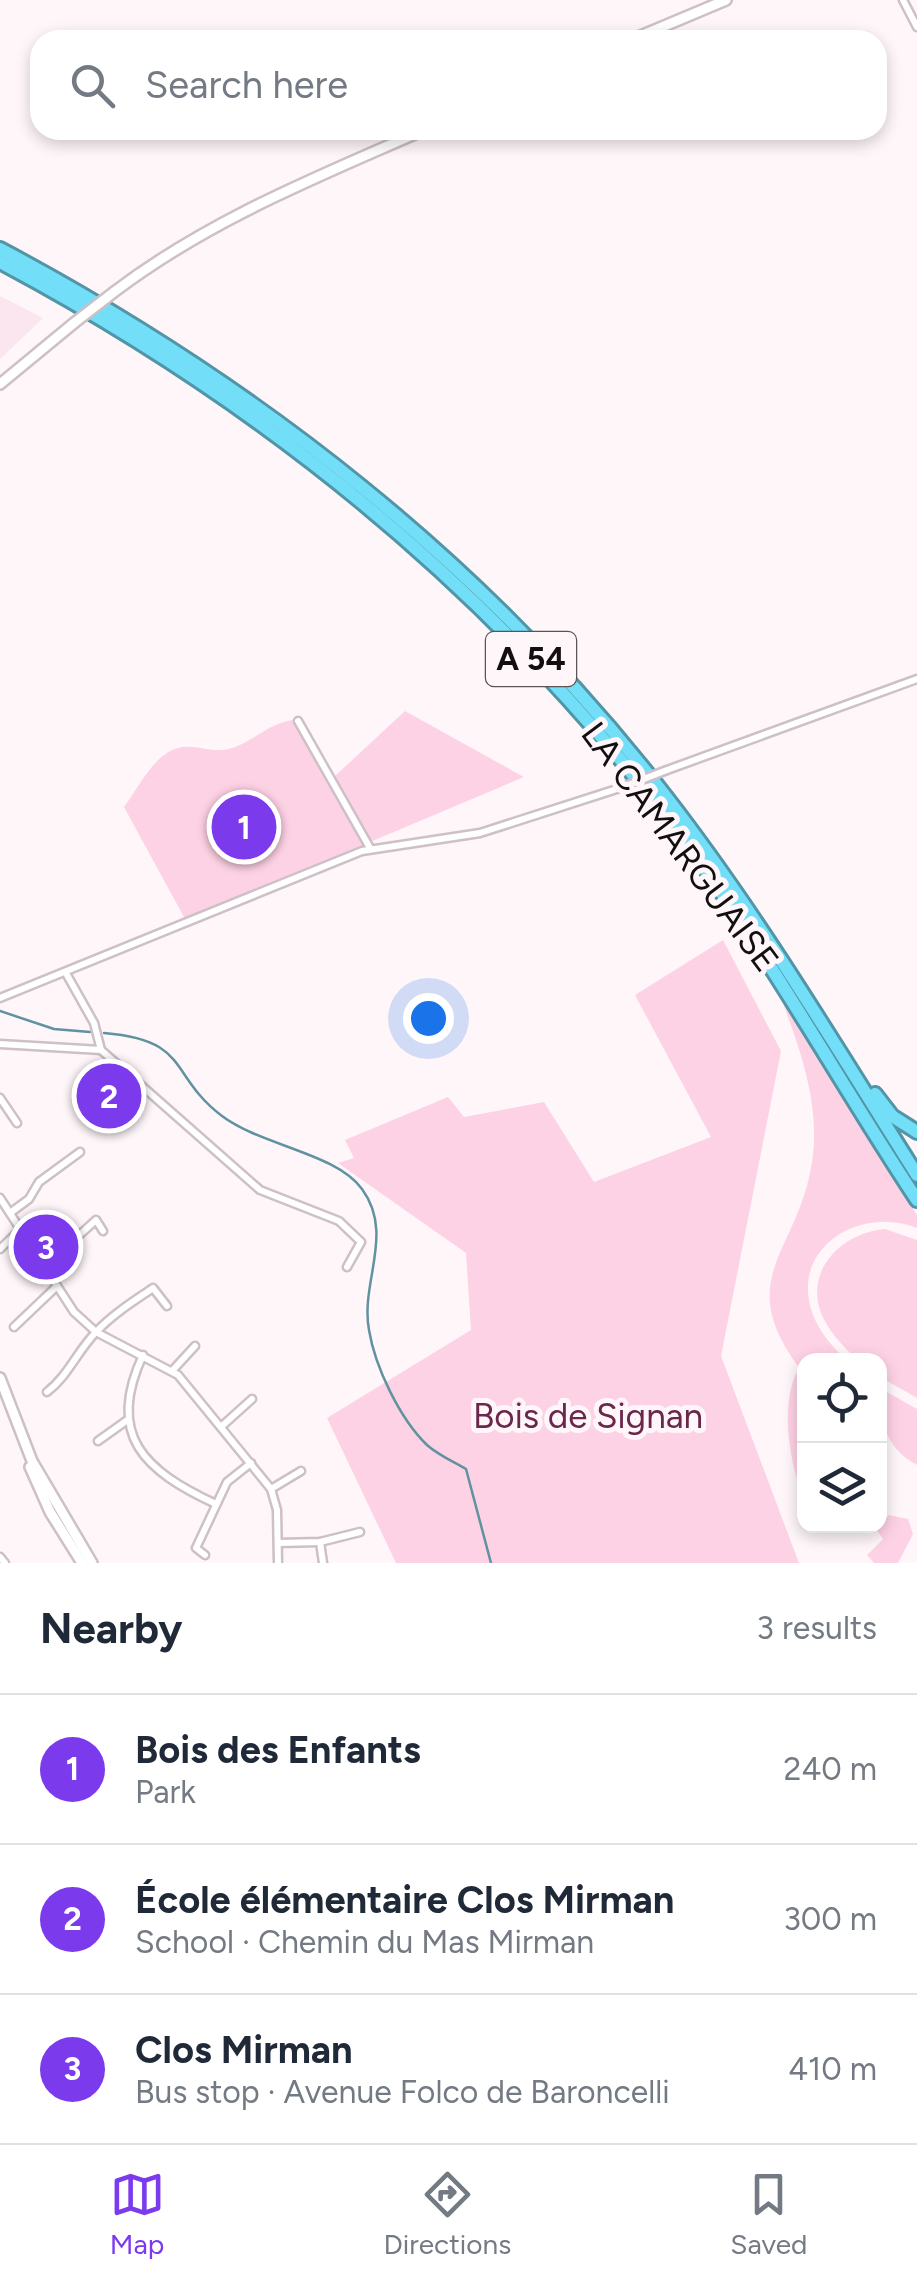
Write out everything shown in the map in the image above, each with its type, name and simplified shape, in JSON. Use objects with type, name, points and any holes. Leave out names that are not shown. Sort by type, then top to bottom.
[{"type":"highway","name":"LA CAMARGUAISE","points":[[0,249],[130,322],[241,394],[430,544],[498,608],[602,720],[664,794],[786,967],[917,1175]]},
{"type":"highway","name":"LA CAMARGUAISE","points":[[0,262],[124,332],[234,404],[400,533],[468,595],[570,700],[656,802],[709,875],[917,1200]]},
{"type":"highway","points":[[709,875],[745,936]]},
{"type":"highway","points":[[786,967],[877,1098],[892,1116],[917,1132]]},
{"type":"main road","points":[[655,30],[726,0]]},
{"type":"main road","points":[[0,384],[114,292],[184,242],[230,216],[401,140]]},
{"type":"main road","points":[[0,1378],[40,1476],[87,1563]]},
{"type":"main road","points":[[0,1390],[35,1480],[69,1543],[87,1563]]},
{"type":"street","points":[[902,0],[917,27]]},
{"type":"street","points":[[0,998],[370,848],[480,833],[623,788],[917,680]]},
{"type":"street","points":[[298,720],[370,848]]},
{"type":"street","points":[[66,974],[94,1023],[101,1050],[260,1190],[351,1228],[361,1242],[347,1267]]},
{"type":"street","points":[[0,1044],[101,1050]]},
{"type":"street","points":[[0,1098],[17,1123]]},
{"type":"street","points":[[10,1212],[29,1199],[39,1182],[80,1152]]},
{"type":"street","points":[[0,1198],[74,1312],[96,1332],[172,1371],[222,1426],[270,1489],[278,1563]]},
{"type":"street","points":[[46,1264],[96,1220],[103,1231]]},
{"type":"street","points":[[0,1249],[21,1229]]},
{"type":"street","points":[[14,1326],[56,1288]]},
{"type":"street","points":[[47,1392],[66,1378],[96,1332],[154,1288],[167,1306]]},
{"type":"street","points":[[172,1371],[195,1346]]},
{"type":"street","points":[[143,1356],[129,1391],[126,1421],[146,1460],[162,1475],[216,1504]]},
{"type":"street","points":[[222,1426],[252,1400]]},
{"type":"street","points":[[98,1441],[126,1421]]},
{"type":"street","points":[[205,1555],[196,1548],[216,1504],[227,1482],[250,1463]]},
{"type":"street","points":[[270,1489],[302,1472]]},
{"type":"street","points":[[278,1544],[320,1542],[360,1532]]},
{"type":"street","points":[[320,1542],[323,1563]]},
{"type":"street","points":[[0,1556],[4,1563]]},
{"type":"shaded area","points":[[0,296],[43,318],[0,359]]},
{"type":"green space","points":[[405,711],[524,777],[370,842],[335,776]]},
{"type":"green space","points":[[292,720],[367,845],[185,919],[124,807],[156,763],[172,750],[229,749]]},
{"type":"green space","name":"Bois de Signan","points":[[723,940],[781,1051],[721,1356],[799,1563],[396,1563],[327,1418],[471,1330],[466,1253],[338,1163],[354,1158],[345,1140],[448,1097],[464,1117],[544,1102],[594,1182],[711,1137],[635,995]]},
{"type":"green space","points":[[781,998],[917,1215],[917,1228],[873,1222],[834,1238],[820,1252],[811,1270],[808,1291],[813,1315],[839,1353],[797,1353],[797,1364],[782,1341],[772,1313],[770,1289],[805,1194],[812,1162],[814,1120],[795,1037]]},
{"type":"green space","points":[[885,1229],[917,1240],[917,1398],[887,1381],[887,1353],[850,1353],[820,1310],[817,1294],[824,1266],[843,1245]]},
{"type":"green space","points":[[796,1373],[797,1477],[789,1437],[791,1388]]},
{"type":"green space","points":[[887,1392],[917,1409],[917,1465],[887,1434]]},
{"type":"green space","points":[[887,1516],[908,1519],[913,1534],[898,1563],[874,1563],[867,1555],[883,1539],[879,1533],[887,1533]]},
{"type":"waterway","points":[[0,1011],[54,1029],[90,1032]]},
{"type":"waterway","points":[[104,1033],[152,1043],[175,1062],[222,1116],[335,1167],[362,1189],[376,1223],[367,1312],[377,1360],[398,1407],[417,1434],[436,1452],[466,1469],[491,1563]]},
{"type":"place","name":"Bois des Enfants","points":[[244,827]]},
{"type":"place","name":"École élémentaire Clos Mirman","points":[[109,1096]]},
{"type":"place","name":"Clos Mirman","points":[[46,1247]]}]
